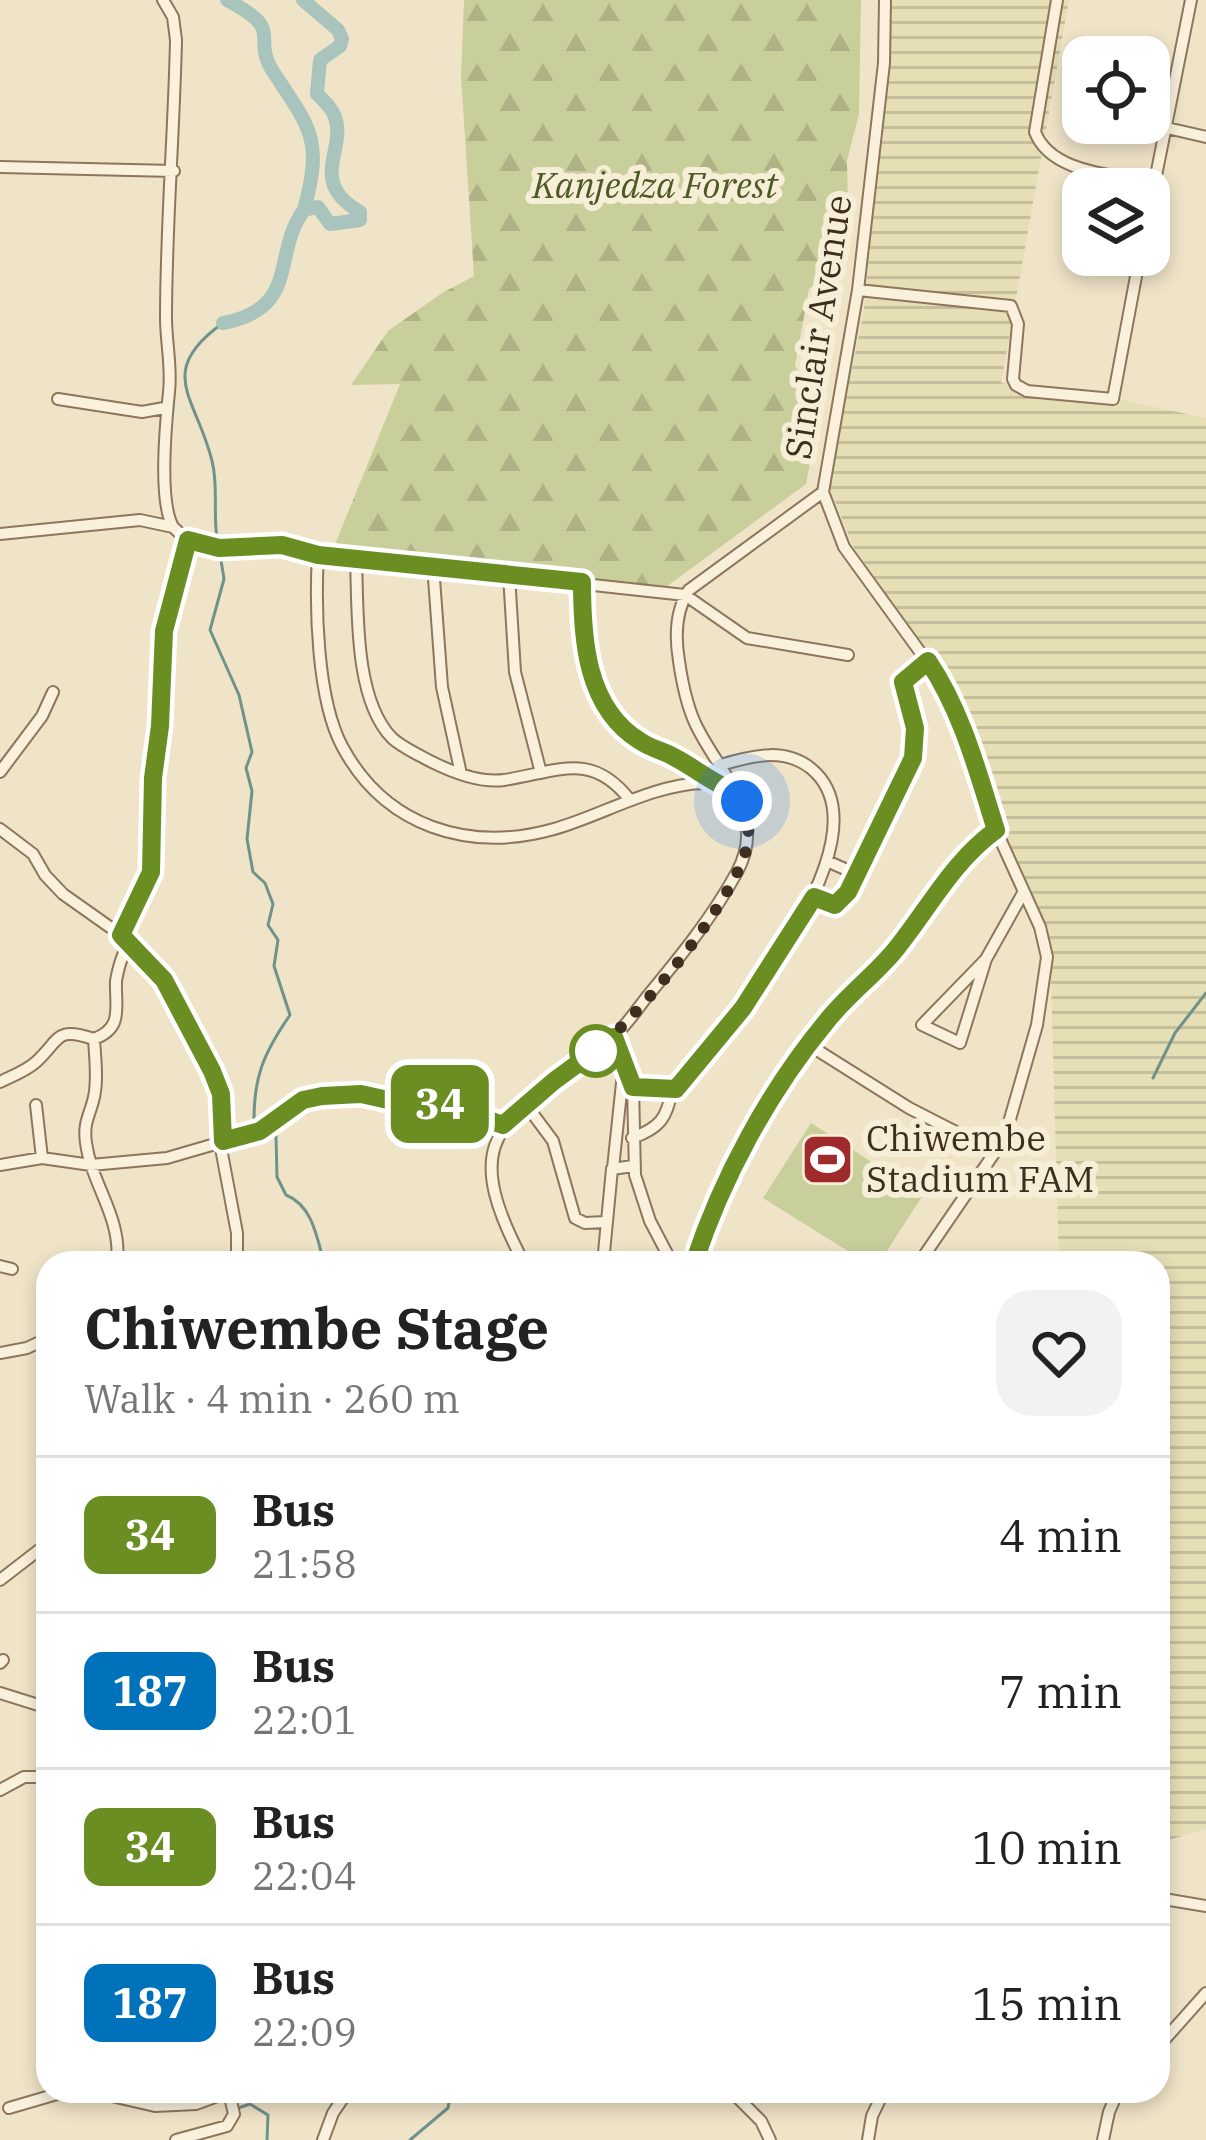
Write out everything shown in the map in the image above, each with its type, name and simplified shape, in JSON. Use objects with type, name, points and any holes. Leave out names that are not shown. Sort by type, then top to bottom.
[{"type":"street","points":[[163,0],[173,17]]},
{"type":"street","points":[[172,527],[164,503],[164,408],[170,396],[166,321],[177,0]]},
{"type":"street","name":"Sinclair Avenue","points":[[685,595],[823,493],[858,290],[884,62],[885,0]]},
{"type":"street","points":[[1057,0],[1035,132],[1040,147],[1058,161],[1087,168]]},
{"type":"street","points":[[1170,112],[1191,0]]},
{"type":"street","points":[[1170,129],[1206,136]]},
{"type":"street","points":[[0,166],[173,171]]},
{"type":"street","points":[[858,290],[1011,306],[1018,324],[1016,385],[1027,391],[1113,399],[1136,276]]},
{"type":"street","points":[[58,399],[142,412],[164,408]]},
{"type":"street","points":[[823,493],[844,547],[944,685],[996,830],[1045,946],[1045,986],[1025,1076],[995,1152],[927,1251]]},
{"type":"street","points":[[0,534],[140,520],[172,527],[188,540],[219,548],[282,545],[318,555],[685,595],[747,638],[848,655]]},
{"type":"street","points":[[0,1082],[35,1063],[61,1035],[75,1032],[94,1039],[107,1033],[118,1018],[117,975],[124,939],[151,872],[164,631],[188,540]]},
{"type":"street","points":[[318,555],[318,632],[335,728],[344,749],[388,803],[431,829],[496,839],[555,828],[630,800],[708,782]]},
{"type":"street","points":[[356,559],[365,684],[373,710],[398,743],[460,774],[500,781],[584,767],[614,779],[630,800]]},
{"type":"street","points":[[433,565],[442,687],[460,774]]},
{"type":"street","points":[[509,575],[514,672],[541,773]]},
{"type":"street","points":[[582,582],[589,664],[606,712],[640,742],[677,758],[708,782],[738,793]]},
{"type":"street","points":[[518,1251],[498,1213],[491,1179],[493,1152],[503,1125],[614,1037],[712,914],[740,866],[749,830],[738,793],[695,722],[682,681],[676,629],[685,595]]},
{"type":"street","points":[[814,897],[839,904],[913,758],[915,728],[903,682],[928,661]]},
{"type":"street","points":[[0,772],[42,716],[53,692]]},
{"type":"street","points":[[632,1138],[665,1120],[672,1090],[743,1008],[814,897],[827,861],[831,810],[823,782],[806,764],[783,755],[762,755],[721,765]]},
{"type":"street","points":[[0,829],[33,854],[63,894],[124,939],[164,980],[221,1094],[222,1142],[237,1251]]},
{"type":"street","points":[[699,1251],[724,1185],[809,1045],[893,953],[965,854],[996,830]]},
{"type":"street","points":[[827,861],[856,874]]},
{"type":"street","points":[[986,959],[922,1025],[960,1042],[986,959],[1023,893]]},
{"type":"street","points":[[614,1037],[633,1087],[633,1166],[650,1221],[666,1251]]},
{"type":"street","points":[[94,1039],[94,1094],[85,1117],[91,1165],[117,1229],[117,1251]]},
{"type":"street","points":[[809,1045],[909,1108],[995,1152]]},
{"type":"street","points":[[604,1251],[625,1061]]},
{"type":"street","points":[[633,1087],[672,1090]]},
{"type":"street","points":[[0,1165],[42,1159],[91,1165],[143,1162],[260,1131],[303,1100],[361,1094],[447,1105],[503,1125]]},
{"type":"street","points":[[35,1106],[42,1159]]},
{"type":"street","points":[[527,1106],[553,1141],[575,1218],[605,1222]]},
{"type":"street","points":[[613,1168],[633,1166]]},
{"type":"street","points":[[0,1353],[36,1344]]},
{"type":"street","points":[[0,1580],[36,1549]]},
{"type":"street","points":[[0,1693],[36,1704]]},
{"type":"street","points":[[0,1790],[24,1777],[36,1777]]},
{"type":"street","points":[[1170,1900],[1206,1906]]},
{"type":"street","points":[[1170,2034],[1206,1993]]},
{"type":"street","points":[[9,2108],[36,2100]]},
{"type":"street","points":[[141,2103],[199,2103]]},
{"type":"street","points":[[176,2140],[226,2126],[234,2114],[231,2103]]},
{"type":"street","points":[[323,2140],[340,2103]]},
{"type":"street","points":[[743,2103],[761,2121],[770,2140]]},
{"type":"street","points":[[868,2140],[878,2103]]},
{"type":"street","points":[[1103,2140],[1112,2103]]},
{"type":"shaded area","points":[[892,0],[1069,0],[1001,383],[1103,396],[1206,418],[1206,1829],[1170,1840],[1170,1251],[1059,1251],[1050,945],[1024,892],[946,684],[853,546],[828,484],[864,310]]},
{"type":"green space","name":"Kanjedza Forest","points":[[464,0],[861,0],[859,114],[847,161],[848,206],[833,269],[809,289],[795,366],[821,405],[806,484],[666,587],[338,555],[336,542],[400,384],[351,385],[388,331],[474,276],[461,76]]},
{"type":"green space","name":"Chiwembe Stadium FAM","points":[[811,1123],[923,1195],[887,1251],[848,1251],[763,1198]]},
{"type":"waterway","points":[[227,0],[262,27],[267,60],[305,122],[313,167],[304,210]]},
{"type":"waterway","points":[[223,323],[248,316],[274,293],[294,227],[304,210],[318,207],[330,224],[360,220],[360,212],[335,189],[335,117],[317,94],[320,60],[340,46],[342,39],[303,0]]},
{"type":"waterway","points":[[218,545],[214,471],[185,372],[202,340],[223,323]]},
{"type":"waterway","points":[[220,554],[224,579],[210,630],[239,695],[252,752],[246,768],[252,791],[247,839],[253,872],[265,883],[273,904],[268,925],[278,940],[274,966],[290,1015],[266,1055],[258,1080],[254,1126],[260,1128]]},
{"type":"waterway","points":[[1153,1078],[1175,1033],[1206,993]]},
{"type":"waterway","points":[[269,1132],[276,1136],[277,1177],[286,1195],[308,1214],[321,1251]]},
{"type":"waterway","points":[[235,2103],[238,2108],[250,2104],[268,2115],[267,2140]]},
{"type":"waterway","points":[[410,2140],[449,2103]]},
{"type":"bus line","name":"34","points":[[698,1251],[724,1185],[821,1028],[886,962],[965,854],[996,830],[960,724],[928,661],[903,682],[915,728],[913,758],[848,892],[835,905],[814,897],[743,1008],[676,1089],[633,1087],[614,1037],[503,1125],[443,1104],[361,1094],[322,1096],[303,1100],[260,1131],[223,1141],[221,1094],[212,1071],[164,980],[121,935],[151,872],[164,631],[188,540],[219,548],[282,545],[318,555],[582,582],[589,664],[606,712],[640,742],[677,758],[708,782],[738,793]]},
{"type":"place","name":"Chiwembe Stadium FAM","points":[[827,1159]]},
{"type":"route","points":[[596,1051],[592,1053],[614,1037],[718,904],[747,845],[748,821],[742,801]]}]
